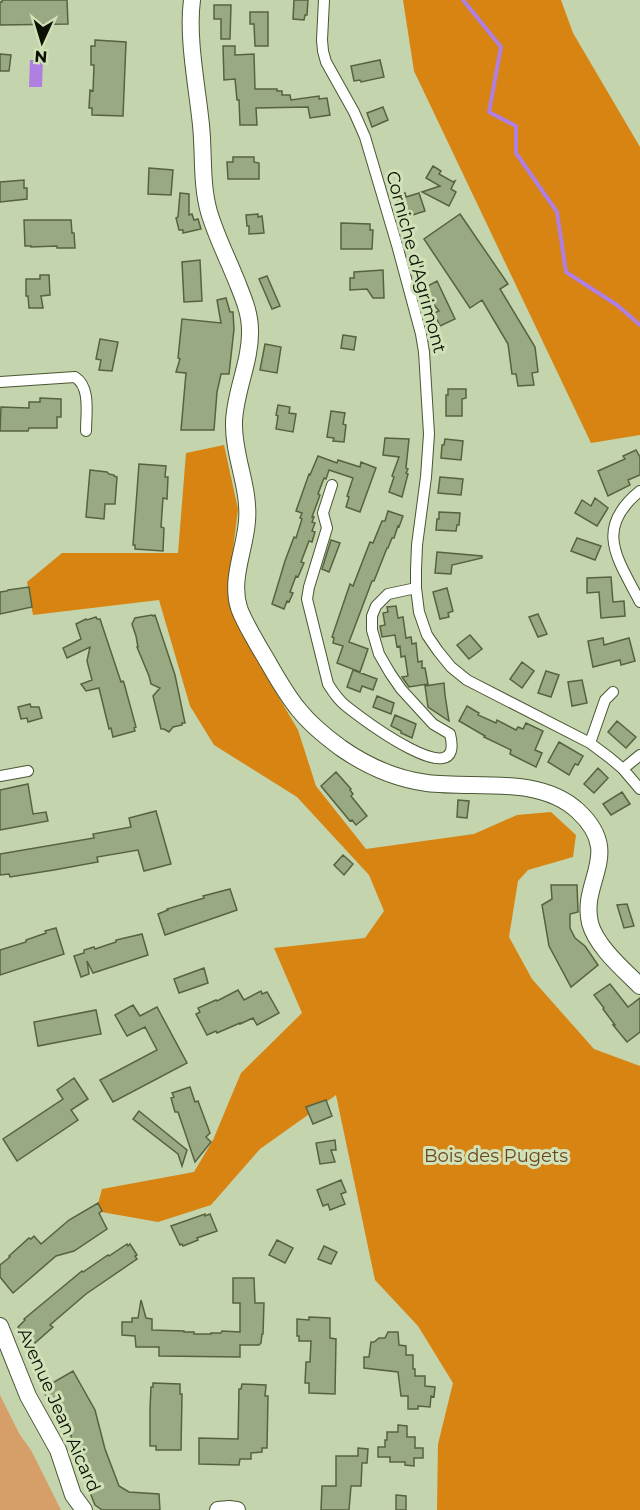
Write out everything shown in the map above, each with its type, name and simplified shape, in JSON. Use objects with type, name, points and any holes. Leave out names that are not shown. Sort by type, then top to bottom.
[{"type":"main road","points":[[192,0],[191,29],[206,195],[212,221],[245,303],[250,329],[249,346],[234,421],[235,443],[247,499],[246,531],[237,583],[238,604],[245,621],[298,709],[324,735],[364,762],[385,772],[418,781],[509,787],[545,792],[579,812],[595,834],[600,853],[589,904],[592,929],[602,945],[640,986]]},
{"type":"main road","name":"Avenue Jean Aicard","points":[[0,1326],[28,1396],[58,1450],[73,1495],[84,1510]]},
{"type":"main road","points":[[218,1510],[237,1510]]},
{"type":"street","name":"Corniche d'Agrimont","points":[[324,0],[322,40],[326,62],[350,104],[365,137],[397,245],[424,352],[429,434],[417,545],[416,588],[419,612],[427,635],[451,667],[468,680],[590,743],[623,769],[640,789]]},
{"type":"street","points":[[0,382],[75,377],[81,381],[85,389],[86,431]]},
{"type":"street","points":[[332,485],[323,513],[327,528],[307,599],[328,684],[344,705],[389,737],[405,747],[437,759],[445,758],[451,752],[450,734],[433,724],[401,689],[379,654],[372,630],[372,616],[376,606],[388,594],[416,588]]},
{"type":"street","points":[[640,491],[628,501],[618,516],[613,529],[613,541],[615,553],[640,602]]},
{"type":"street","points":[[590,743],[605,700],[613,692]]},
{"type":"street","points":[[623,769],[640,755]]},
{"type":"street","points":[[0,776],[28,771]]},
{"type":"shaded area","points":[[30,60],[43,60],[42,87],[29,87]]},
{"type":"shaded area","points":[[0,1395],[20,1435],[31,1450],[61,1510],[0,1510]]},
{"type":"green space","points":[[403,0],[561,0],[573,33],[640,147],[640,435],[591,443],[414,71]]},
{"type":"green space","name":"Bois des Pugets","points":[[224,445],[238,509],[231,566],[231,603],[241,633],[298,730],[316,786],[366,849],[474,834],[517,815],[551,812],[576,835],[573,857],[528,870],[518,881],[509,937],[532,979],[594,1049],[640,1066],[640,1510],[437,1510],[438,1444],[453,1383],[418,1326],[375,1280],[336,1095],[260,1149],[211,1205],[158,1222],[96,1211],[102,1189],[194,1172],[213,1140],[241,1073],[302,1013],[274,948],[365,938],[384,911],[369,875],[297,797],[214,745],[190,706],[159,600],[33,615],[27,582],[62,553],[178,553],[186,453]]},
{"type":"building","points":[[2,0],[67,0],[68,24],[0,25],[0,2]]},
{"type":"building","points":[[294,0],[308,0],[307,15],[304,20],[293,19]]},
{"type":"building","points":[[214,5],[231,5],[230,39],[221,39],[221,19],[214,19]]},
{"type":"building","points":[[250,12],[268,12],[268,46],[255,46],[254,24],[250,24]]},
{"type":"building","points":[[95,40],[126,42],[123,116],[92,115],[92,108],[89,108],[90,90],[93,91],[94,65],[91,65],[91,46],[95,46]]},
{"type":"building","points":[[223,46],[235,46],[235,55],[254,54],[255,89],[277,89],[277,91],[282,91],[282,95],[290,95],[291,100],[319,96],[319,99],[327,98],[330,115],[310,118],[308,107],[256,108],[257,125],[240,125],[235,79],[224,80]]},
{"type":"building","points":[[0,54],[11,55],[9,71],[0,71]]},
{"type":"building","points":[[380,60],[384,77],[361,82],[360,80],[354,81],[351,66]]},
{"type":"building","points":[[383,107],[388,120],[372,127],[367,113]]},
{"type":"building","points":[[233,157],[254,157],[254,162],[259,163],[259,179],[228,179],[227,162],[233,162]]},
{"type":"building","points":[[433,166],[441,171],[439,174],[455,181],[451,189],[456,192],[449,206],[422,192],[440,186],[426,178]]},
{"type":"building","points":[[149,168],[173,170],[171,195],[148,194]]},
{"type":"building","points":[[24,180],[27,199],[0,202],[0,182]]},
{"type":"building","points":[[180,193],[189,194],[189,215],[192,214],[194,220],[198,219],[201,229],[183,233],[183,230],[179,230],[176,218],[178,217]]},
{"type":"building","points":[[405,193],[406,197],[419,193],[425,211],[403,218],[396,196]]},
{"type":"building","points":[[258,214],[258,217],[262,216],[264,233],[249,234],[246,215]]},
{"type":"building","points":[[460,214],[508,284],[500,289],[535,347],[538,372],[532,373],[534,385],[518,386],[516,374],[512,374],[508,344],[482,300],[470,308],[424,239]]},
{"type":"building","points":[[24,220],[71,220],[75,248],[25,246]]},
{"type":"building","points":[[341,223],[370,224],[370,230],[373,230],[372,249],[341,249]]},
{"type":"building","points":[[200,260],[202,301],[184,302],[182,262]]},
{"type":"building","points":[[383,270],[384,298],[373,298],[367,289],[350,290],[350,278],[354,278],[354,272]]},
{"type":"building","points":[[40,275],[49,275],[50,295],[41,296],[43,308],[29,308],[26,279],[40,279]]},
{"type":"building","points":[[267,276],[280,306],[272,309],[259,279]]},
{"type":"building","points":[[437,281],[455,319],[440,326],[434,313],[439,311],[429,299],[424,288]]},
{"type":"building","points":[[226,298],[230,312],[233,312],[234,329],[229,374],[221,374],[217,392],[214,430],[181,430],[186,373],[176,372],[180,359],[178,358],[182,319],[221,323],[217,300]]},
{"type":"building","points":[[343,335],[356,337],[354,350],[341,348]]},
{"type":"building","points":[[100,339],[118,342],[112,371],[99,370],[101,360],[96,359]]},
{"type":"building","points":[[265,344],[281,347],[277,373],[260,370]]},
{"type":"building","points":[[448,389],[466,389],[466,398],[462,399],[462,416],[446,416]]},
{"type":"building","points":[[40,398],[61,399],[61,417],[57,417],[57,428],[0,431],[1,407],[29,408],[29,402],[40,402]]},
{"type":"building","points":[[278,405],[290,407],[289,413],[296,414],[293,432],[276,429]]},
{"type":"building","points":[[331,411],[345,413],[344,442],[333,441],[334,438],[327,437]]},
{"type":"building","points":[[385,438],[409,439],[406,468],[408,474],[402,497],[389,492],[399,457],[383,455]]},
{"type":"building","points":[[445,439],[463,441],[461,460],[441,458]]},
{"type":"building","points":[[636,450],[640,457],[640,475],[628,480],[630,485],[608,496],[598,471],[625,459],[623,456]]},
{"type":"building","points":[[318,456],[337,463],[338,460],[360,467],[361,462],[376,468],[360,512],[346,507],[353,478],[329,470],[318,494],[320,495],[312,517],[314,517],[312,522],[315,523],[312,531],[315,532],[312,542],[309,541],[301,562],[304,563],[290,592],[293,593],[284,609],[272,604],[285,561],[302,519],[300,518],[302,513],[296,511]]},
{"type":"building","points":[[139,464],[166,466],[167,499],[163,498],[161,527],[164,528],[163,551],[135,549],[133,545]]},
{"type":"building","points":[[90,470],[107,472],[117,477],[115,504],[105,504],[104,519],[86,517]]},
{"type":"building","points":[[440,477],[463,479],[461,495],[438,493]]},
{"type":"building","points":[[595,498],[608,508],[597,526],[575,513],[582,500],[591,506]]},
{"type":"building","points":[[388,511],[403,516],[374,581],[372,581],[349,642],[368,649],[360,672],[337,663],[343,646],[333,643],[334,638],[332,637],[350,584],[353,586],[370,542],[373,543]]},
{"type":"building","points":[[439,512],[460,513],[456,531],[436,530]]},
{"type":"building","points":[[577,538],[601,546],[595,560],[571,551]]},
{"type":"building","points":[[331,540],[340,543],[329,572],[322,569]]},
{"type":"building","points":[[437,552],[482,556],[482,558],[452,565],[451,574],[435,573]]},
{"type":"building","points":[[611,577],[613,602],[624,601],[625,616],[601,618],[599,592],[587,593],[587,578]]},
{"type":"building","points":[[29,587],[32,607],[0,614],[0,592]]},
{"type":"building","points":[[447,588],[453,611],[448,613],[449,617],[440,619],[433,592]]},
{"type":"building","points":[[396,606],[398,618],[403,617],[406,638],[411,637],[412,644],[416,643],[418,662],[422,661],[428,684],[409,687],[402,677],[408,676],[405,656],[401,657],[400,646],[397,647],[395,635],[382,637],[380,626],[385,625],[383,613],[388,612],[387,607]]},
{"type":"building","points":[[538,614],[547,634],[538,637],[529,617]]},
{"type":"building","points":[[155,615],[175,675],[185,723],[173,727],[169,732],[161,729],[153,696],[160,688],[151,684],[137,647],[132,624],[135,618]]},
{"type":"building","points":[[96,617],[100,619],[121,682],[124,683],[136,727],[135,731],[113,737],[99,688],[86,691],[81,684],[92,680],[87,661],[90,647],[67,658],[63,648],[81,639],[76,624]]},
{"type":"building","points":[[470,635],[482,649],[469,659],[457,645]]},
{"type":"building","points":[[603,638],[604,645],[629,638],[635,661],[621,665],[620,660],[593,667],[588,641]]},
{"type":"building","points":[[522,662],[534,671],[522,688],[510,679]]},
{"type":"building","points":[[353,670],[377,679],[373,690],[362,686],[360,692],[347,687]]},
{"type":"building","points":[[546,671],[559,675],[551,697],[538,693]]},
{"type":"building","points":[[582,680],[587,703],[572,706],[568,682]]},
{"type":"building","points":[[444,683],[449,721],[428,707],[425,686]]},
{"type":"building","points":[[377,696],[394,703],[391,714],[373,707]]},
{"type":"building","points":[[30,704],[31,707],[39,707],[42,718],[28,722],[27,718],[21,719],[18,707]]},
{"type":"building","points":[[467,706],[479,713],[478,715],[496,723],[497,720],[516,730],[518,727],[523,729],[526,723],[543,731],[535,750],[542,753],[536,767],[510,754],[511,750],[459,721]]},
{"type":"building","points":[[395,715],[416,724],[412,738],[391,726]]},
{"type":"building","points":[[617,721],[636,737],[626,748],[608,732]]},
{"type":"building","points":[[559,742],[583,756],[569,775],[548,762]]},
{"type":"building","points":[[598,768],[608,778],[594,793],[584,784]]},
{"type":"building","points":[[336,772],[351,789],[353,794],[351,796],[367,816],[356,825],[321,786]]},
{"type":"building","points":[[28,784],[33,814],[46,812],[48,821],[0,830],[0,790]]},
{"type":"building","points":[[622,792],[630,804],[611,815],[603,804]]},
{"type":"building","points":[[458,800],[469,801],[467,818],[457,817]]},
{"type":"building","points":[[156,811],[171,864],[144,871],[138,850],[97,857],[98,862],[54,870],[10,877],[9,874],[0,875],[0,854],[94,838],[93,834],[131,827],[129,818]]},
{"type":"building","points":[[343,855],[353,864],[344,875],[334,865]]},
{"type":"building","points":[[551,885],[577,885],[578,912],[570,914],[570,928],[575,938],[585,946],[598,965],[571,987],[549,946],[542,905],[552,899]]},
{"type":"building","points":[[230,889],[237,910],[165,935],[158,914],[204,898],[203,896]]},
{"type":"building","points":[[627,904],[634,926],[624,928],[617,905]]},
{"type":"building","points":[[56,928],[64,954],[0,975],[0,950],[26,942],[26,940],[46,933],[45,931]]},
{"type":"building","points":[[142,934],[148,955],[93,973],[87,961],[89,974],[81,977],[74,956],[84,953],[84,950],[94,947],[95,949],[116,942],[116,940]]},
{"type":"building","points":[[204,968],[208,983],[179,993],[174,979]]},
{"type":"building","points":[[610,984],[628,1007],[640,998],[640,1032],[627,1042],[594,995]]},
{"type":"building","points":[[238,990],[244,1000],[261,991],[262,994],[267,992],[279,1013],[257,1025],[253,1018],[207,1035],[196,1014],[200,1012],[198,1008]]},
{"type":"building","points":[[133,1005],[140,1016],[157,1007],[187,1063],[113,1102],[100,1080],[157,1050],[145,1027],[127,1036],[115,1015]]},
{"type":"building","points":[[96,1010],[101,1034],[38,1046],[34,1022]]},
{"type":"building","points":[[74,1078],[88,1099],[71,1110],[78,1120],[17,1161],[3,1139],[63,1099],[57,1090]]},
{"type":"building","points":[[190,1087],[210,1133],[206,1137],[211,1142],[195,1162],[171,1098],[174,1097],[172,1093]]},
{"type":"building","points":[[326,1100],[332,1116],[313,1124],[306,1107]]},
{"type":"building","points":[[139,1111],[187,1150],[182,1166],[178,1154],[133,1119]]},
{"type":"building","points":[[335,1140],[336,1150],[331,1150],[335,1162],[320,1164],[316,1143]]},
{"type":"building","points":[[341,1180],[346,1192],[341,1194],[345,1204],[330,1210],[328,1204],[323,1206],[317,1190]]},
{"type":"building","points":[[98,1203],[102,1211],[99,1213],[107,1229],[74,1251],[56,1256],[13,1293],[0,1277],[0,1265],[29,1238],[34,1236],[41,1244],[69,1220]]},
{"type":"building","points":[[205,1214],[205,1216],[210,1214],[217,1231],[183,1246],[180,1245],[171,1226]]},
{"type":"building","points":[[277,1240],[293,1248],[285,1263],[269,1255]]},
{"type":"building","points":[[127,1244],[128,1246],[130,1244],[137,1259],[86,1294],[50,1325],[53,1327],[35,1343],[32,1340],[31,1342],[18,1327],[24,1319],[82,1271]]},
{"type":"building","points":[[324,1246],[337,1252],[331,1264],[318,1259]]},
{"type":"building","points":[[233,1278],[254,1278],[255,1303],[264,1303],[261,1343],[259,1345],[240,1345],[240,1357],[159,1356],[159,1347],[136,1347],[135,1336],[122,1335],[122,1322],[132,1322],[132,1318],[138,1318],[141,1300],[146,1318],[152,1319],[152,1330],[184,1331],[194,1332],[194,1334],[240,1332],[240,1303],[233,1303]]},
{"type":"building","points":[[309,1317],[330,1318],[330,1338],[336,1339],[335,1394],[309,1393],[309,1383],[305,1383],[306,1362],[310,1362],[311,1341],[299,1341],[297,1319],[309,1320]]},
{"type":"building","points":[[388,1332],[398,1332],[399,1345],[406,1346],[406,1355],[413,1355],[415,1376],[425,1376],[425,1386],[435,1387],[430,1407],[418,1406],[418,1409],[408,1409],[408,1396],[401,1396],[398,1372],[364,1368],[364,1357],[369,1357],[371,1342],[385,1338]]},
{"type":"building","points":[[73,1371],[95,1410],[105,1449],[119,1486],[129,1492],[159,1494],[160,1510],[102,1510],[95,1505],[76,1458],[66,1414],[59,1417],[42,1389]]},
{"type":"building","points":[[153,1383],[180,1384],[180,1394],[182,1394],[181,1450],[156,1450],[156,1446],[150,1446],[151,1387]]},
{"type":"building","points":[[242,1384],[266,1385],[265,1396],[268,1396],[267,1448],[262,1448],[262,1452],[251,1453],[251,1459],[240,1459],[239,1465],[199,1464],[199,1438],[238,1439],[239,1389]]},
{"type":"building","points":[[398,1425],[407,1426],[407,1437],[415,1437],[415,1448],[423,1448],[423,1458],[414,1458],[414,1466],[405,1465],[405,1462],[390,1462],[390,1457],[378,1457],[378,1447],[385,1447],[387,1432],[398,1432]]},
{"type":"building","points":[[358,1448],[368,1449],[367,1463],[362,1463],[361,1486],[351,1486],[349,1510],[321,1510],[322,1486],[336,1486],[336,1456],[358,1456]]},
{"type":"building","points":[[396,1495],[406,1496],[406,1510],[396,1510]]},
{"type":"waterway","points":[[463,0],[501,47],[489,112],[516,126],[516,153],[557,212],[566,272],[617,305],[640,325]]}]
